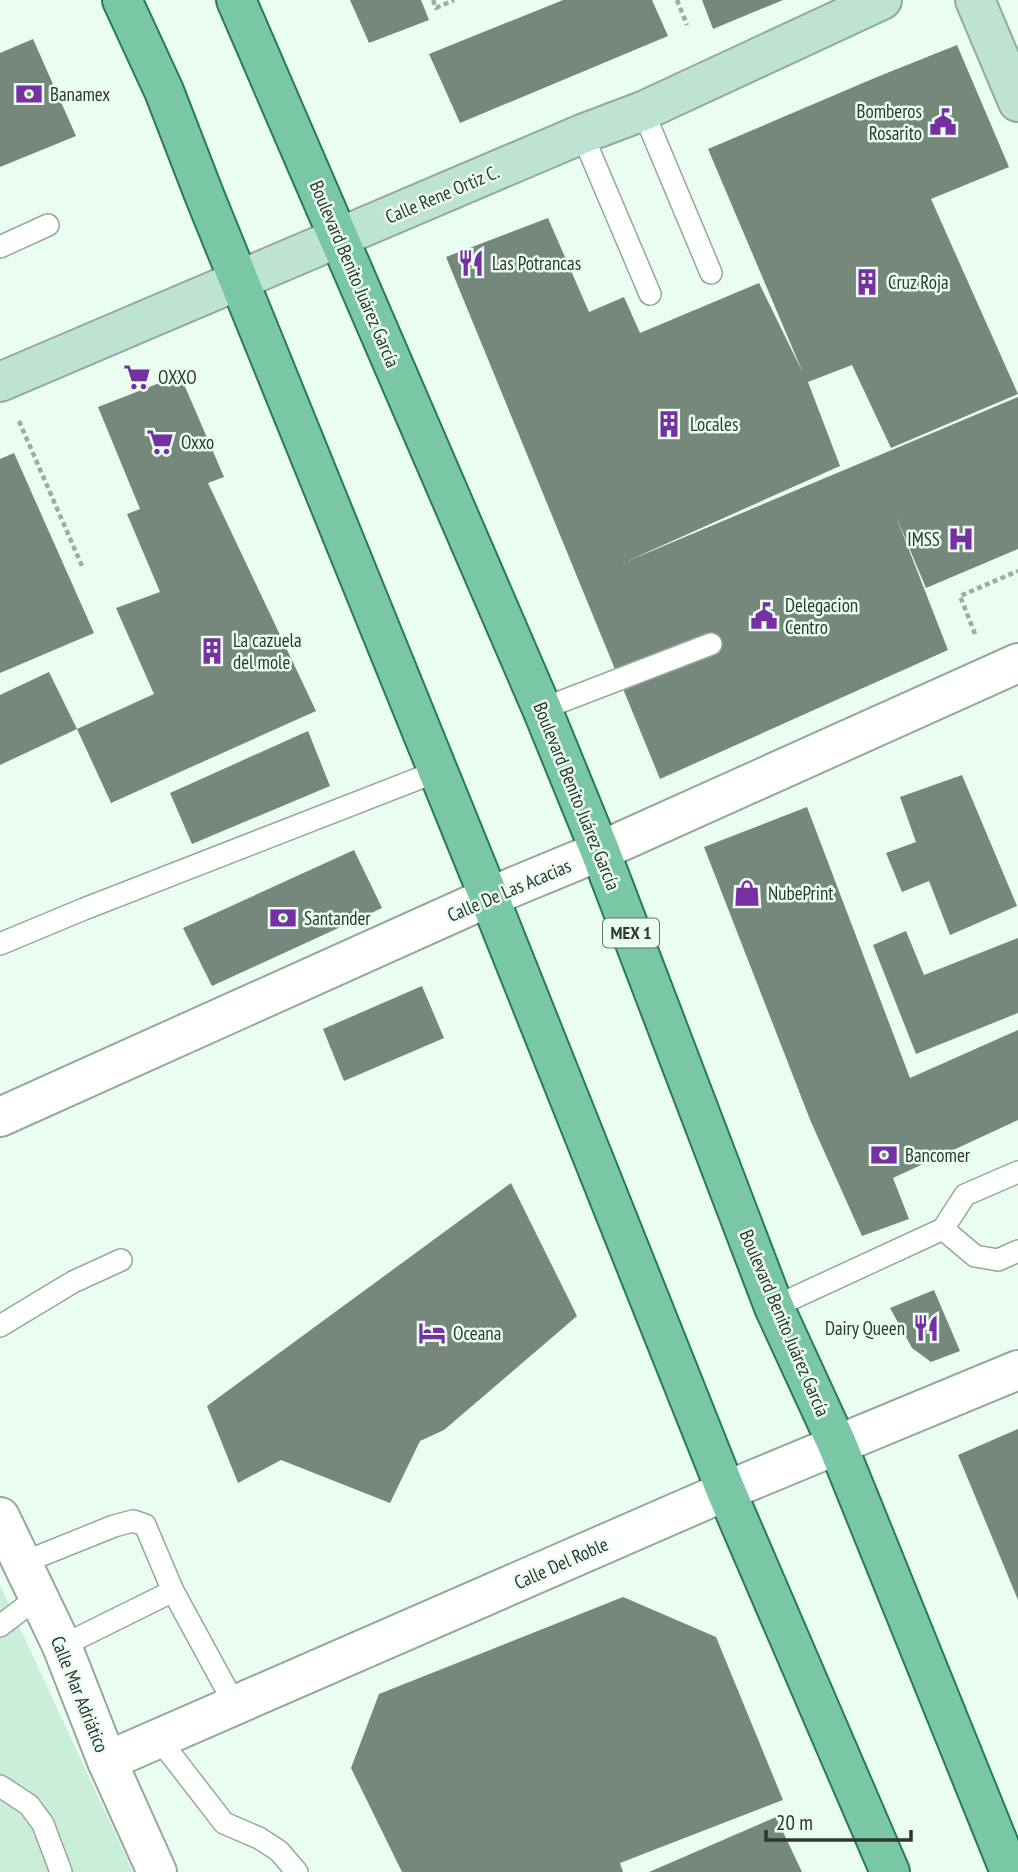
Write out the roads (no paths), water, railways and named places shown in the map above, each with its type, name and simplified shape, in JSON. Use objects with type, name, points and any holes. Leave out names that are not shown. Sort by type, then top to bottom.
[{"type":"main road","points":[[122,0],[164,91],[726,1491],[890,1872]]},
{"type":"main road","name":"Boulevard Benito Juárez García","points":[[236,0],[542,709],[600,851],[774,1307],[837,1444],[1010,1872]]},
{"type":"main road","name":"Calle Rene Ortiz C.","points":[[1,382],[582,134],[643,111],[882,0]]},
{"type":"main road","points":[[975,0],[1018,102]]},
{"type":"street","name":"Calle De Las Acacias","points":[[0,1117],[1004,669]]},
{"type":"street","name":"Calle Del Roble","points":[[107,1761],[726,1491],[1018,1370]]},
{"type":"street","name":"Calle Mar Adriático","points":[[0,1517],[62,1646],[107,1761],[157,1872]]},
{"type":"lane","points":[[643,111],[710,273]]},
{"type":"lane","points":[[582,134],[650,294]]},
{"type":"lane","points":[[0,247],[48,225]]},
{"type":"lane","points":[[542,709],[710,643]]},
{"type":"lane","points":[[0,944],[438,771]]},
{"type":"lane","points":[[774,1307],[943,1229],[965,1195],[1018,1172]]},
{"type":"lane","points":[[943,1229],[975,1256],[998,1260],[1018,1251]]},
{"type":"lane","points":[[0,1326],[73,1282],[121,1260]]},
{"type":"lane","points":[[22,1563],[114,1526],[133,1521],[145,1525],[173,1591],[235,1705]]},
{"type":"lane","points":[[62,1646],[173,1591]]},
{"type":"lane","points":[[0,1626],[38,1597]]},
{"type":"lane","points":[[159,1739],[224,1823],[260,1838],[279,1851],[297,1872]]},
{"type":"lane","points":[[0,1786],[29,1805],[43,1824],[61,1872]]},
{"type":"place","name":"Banamex","points":[[29,94]]},
{"type":"place","name":"Bomberos Rosarito","points":[[943,122]]},
{"type":"place","name":"Las Potrancas","points":[[471,263]]},
{"type":"place","name":"Cruz Roja","points":[[867,282]]},
{"type":"place","name":"OXXO","points":[[137,377]]},
{"type":"place","name":"Locales","points":[[669,424]]},
{"type":"place","name":"Oxxo","points":[[160,442]]},
{"type":"place","name":"IMSS","points":[[961,539]]},
{"type":"place","name":"Delegacion Centro","points":[[764,616]]},
{"type":"place","name":"La cazuela del mole","points":[[212,651]]},
{"type":"place","name":"NubePrint","points":[[747,893]]},
{"type":"place","name":"Santander","points":[[283,918]]},
{"type":"place","name":"Bancomer","points":[[884,1155]]},
{"type":"place","name":"Dairy Queen","points":[[926,1328]]},
{"type":"place","name":"Oceana","points":[[432,1333]]}]
